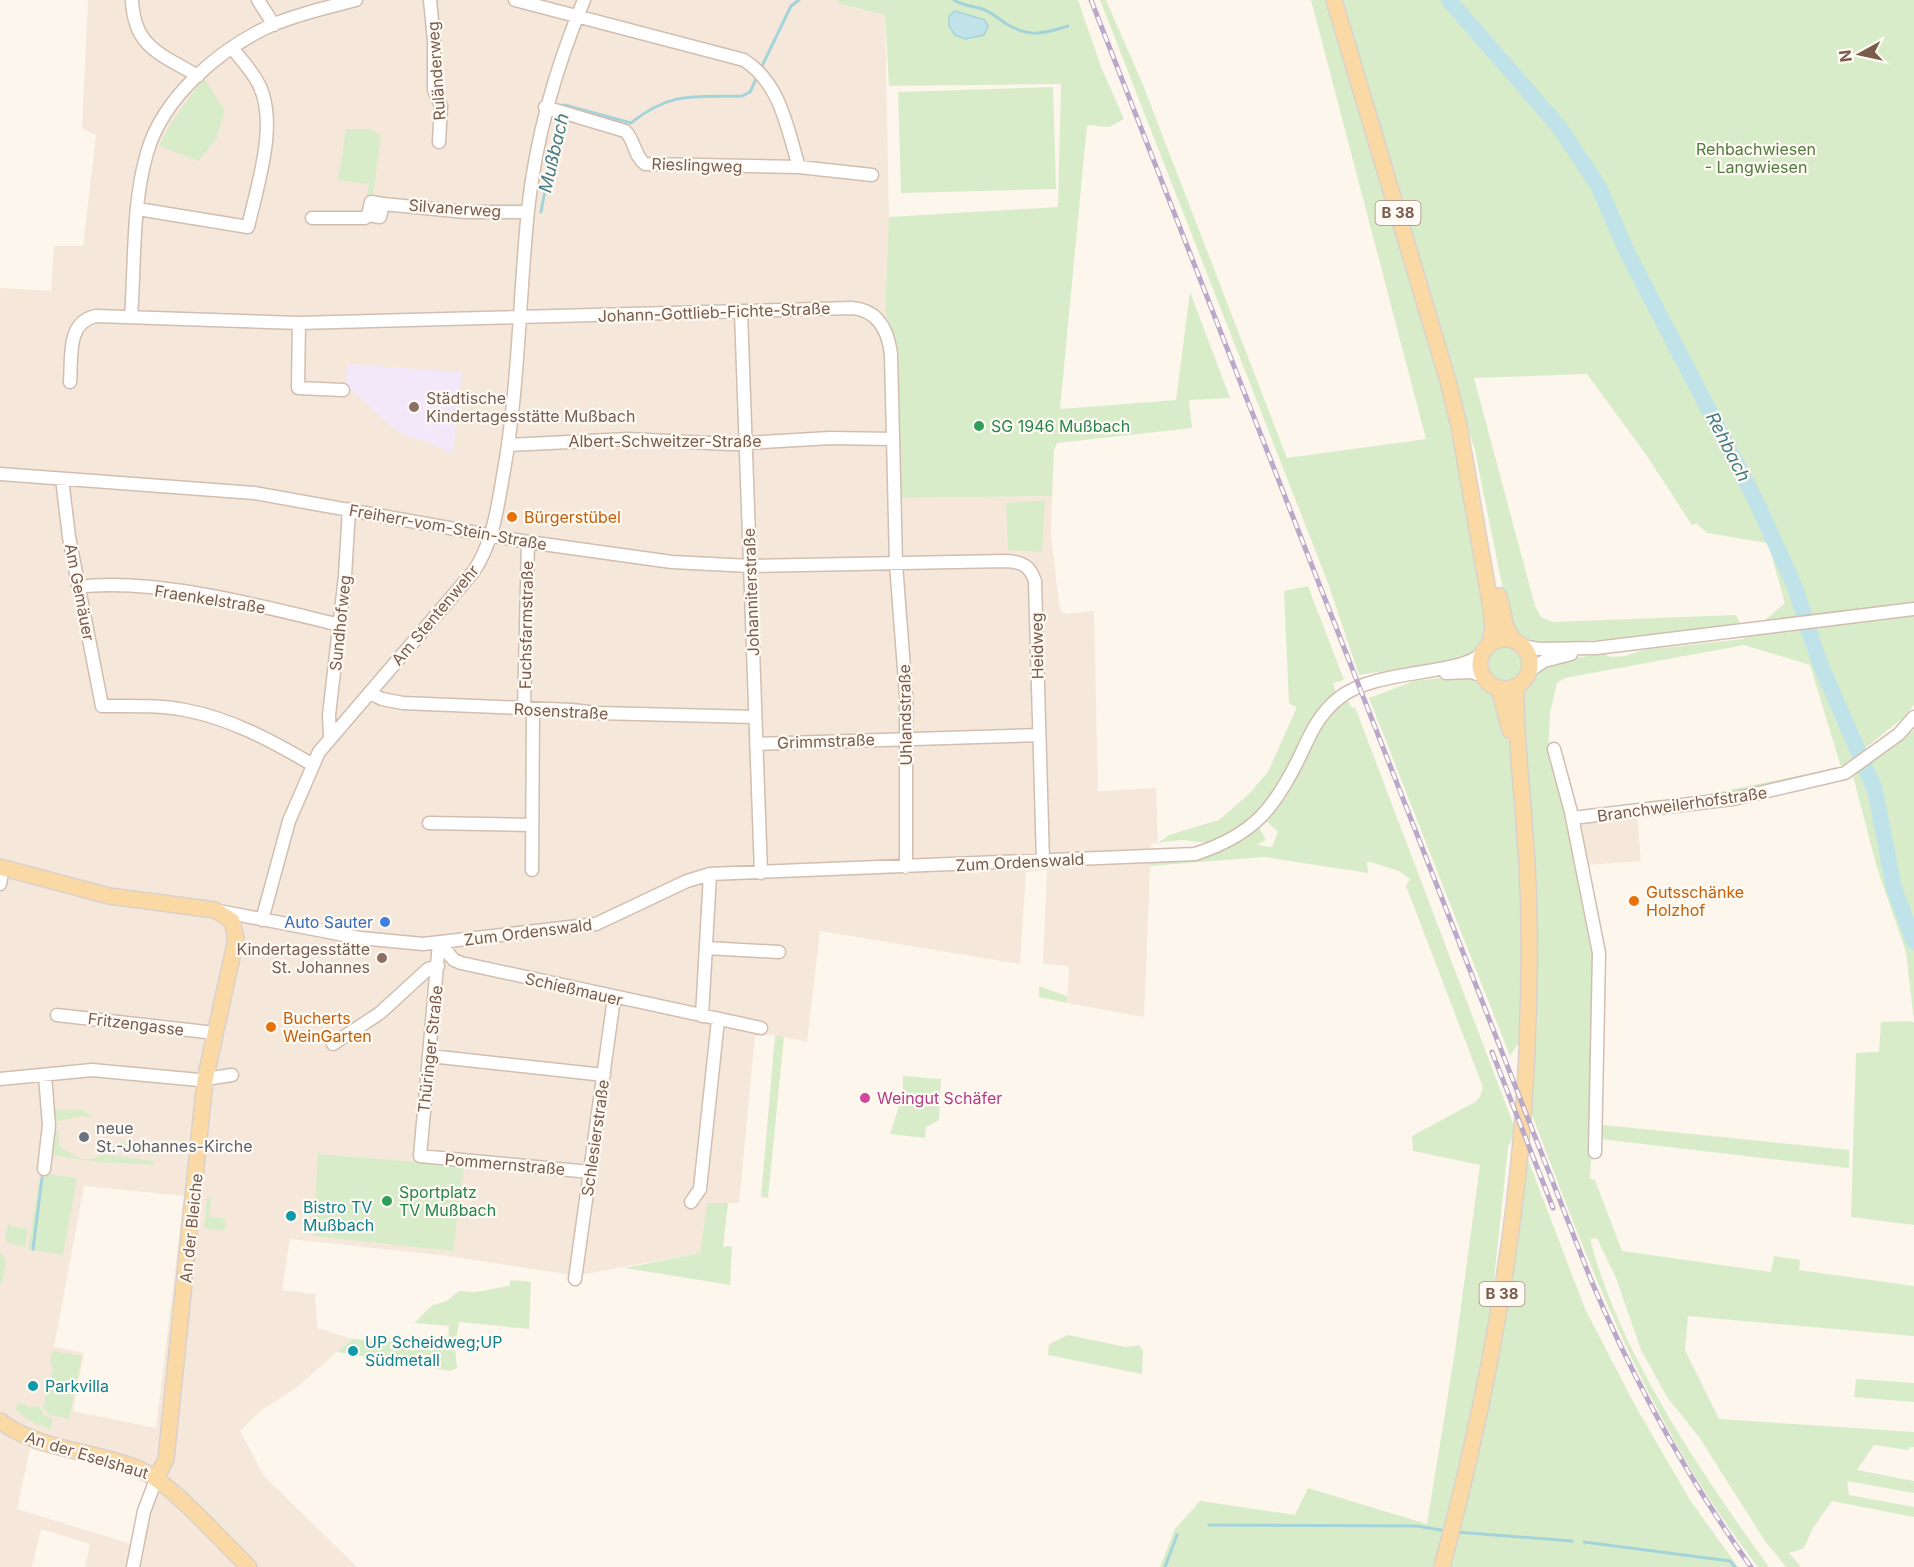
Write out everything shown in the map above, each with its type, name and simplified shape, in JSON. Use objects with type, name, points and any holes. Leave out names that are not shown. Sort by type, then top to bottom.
[{"type":"main road","name":"B 38","points":[[1334,0],[1448,381],[1480,507],[1504,622],[1517,643]]},
{"type":"main road","name":"B 38","points":[[1459,426],[1491,608],[1493,630],[1486,648]]},
{"type":"main road","points":[[1502,639],[1517,643],[1528,656],[1528,671],[1516,686],[1499,688],[1484,676],[1480,664],[1486,648],[1502,639]]},
{"type":"main road","name":"B 38","points":[[1442,1567],[1478,1424],[1492,1352],[1520,1161],[1528,1016],[1529,923],[1525,834],[1518,771],[1516,686]]},
{"type":"main road","name":"B 38","points":[[1499,688],[1518,771]]},
{"type":"main road","name":"Zum Ordenswald","points":[[2,867],[109,896],[215,910]]},
{"type":"main road","points":[[215,910],[232,921],[236,944]]},
{"type":"main road","name":"An der Bleiche","points":[[157,1477],[166,1459],[205,1080],[236,944]]},
{"type":"main road","name":"An der Eselshaut","points":[[0,1421],[36,1442],[109,1458],[157,1477],[249,1567]]},
{"type":"street","points":[[132,0],[134,23],[142,39],[198,76]]},
{"type":"street","points":[[258,0],[274,25]]},
{"type":"street","points":[[131,316],[138,209],[147,150],[166,115],[198,76],[232,48],[274,25],[356,0]]},
{"type":"street","name":"Ruländerweg","points":[[430,0],[434,90],[441,106],[439,142]]},
{"type":"street","points":[[516,0],[735,56],[759,70],[775,93],[799,167]]},
{"type":"street","name":"Am Stentenwehr","points":[[256,918],[289,821],[313,765],[330,737],[474,571],[484,556],[492,535],[509,445],[516,390],[528,212],[578,15],[584,0]]},
{"type":"street","points":[[138,209],[248,227],[264,154],[266,116],[258,82],[232,48]]},
{"type":"street","name":"Rieslingweg","points":[[554,110],[625,130],[631,136],[640,160],[645,164],[799,167],[872,175]]},
{"type":"street","name":"Silvanerweg","points":[[312,219],[364,219],[368,215],[380,217],[383,204],[466,212],[528,212]]},
{"type":"street","name":"Johann-Gottlieb-Fichte-Straße","points":[[70,382],[73,336],[77,326],[96,316],[299,322],[863,309],[882,323],[889,340],[896,564]]},
{"type":"street","name":"Johanniterstraße","points":[[741,312],[761,873]]},
{"type":"street","points":[[299,322],[298,388],[343,390]]},
{"type":"street","name":"Albert-Schweitzer-Straße","points":[[509,445],[628,439],[747,444],[830,438],[893,439]]},
{"type":"street","name":"Freiherr-vom-Stein-Straße","points":[[0,474],[226,489],[528,542],[652,560],[750,566],[896,564]]},
{"type":"street","name":"Am Gemäuer","points":[[62,478],[78,587],[102,706],[174,709],[224,720],[268,739],[313,765]]},
{"type":"street","name":"Sundhofweg","points":[[330,737],[329,715],[340,625],[349,509]]},
{"type":"street","name":"Fuchsfarmstraße","points":[[528,542],[528,709],[532,870]]},
{"type":"street","name":"Heidweg","points":[[896,564],[1016,561],[1029,567],[1035,581],[1043,861]]},
{"type":"street","name":"Uhlandstraße","points":[[896,564],[905,664],[906,867]]},
{"type":"street","name":"Fraenkelstraße","points":[[78,587],[119,586],[198,595],[264,606],[340,625]]},
{"type":"street","points":[[1517,643],[1543,649],[1596,648],[1914,609]]},
{"type":"street","name":"Zum Ordenswald","points":[[215,910],[384,942],[440,943],[596,924],[687,881],[710,874],[1043,861],[1160,854],[1186,846],[1214,846],[1240,835],[1267,812],[1284,787],[1318,720],[1331,705],[1366,681],[1463,664],[1486,648]]},
{"type":"street","points":[[1528,671],[1544,661],[1596,648]]},
{"type":"street","name":"Zum Ordenswald","points":[[1405,674],[1467,672],[1484,676]]},
{"type":"street","name":"Rosenstraße","points":[[370,693],[382,699],[403,703],[755,717]]},
{"type":"street","name":"Branchweilerhofstraße","points":[[1572,818],[1733,799],[1845,772],[1899,734],[1914,717]]},
{"type":"street","name":"Grimmstraße","points":[[756,744],[1039,735]]},
{"type":"street","name":"Branchweilerhofstraße","points":[[1554,749],[1572,818],[1599,953],[1595,1152]]},
{"type":"street","points":[[429,823],[532,825]]},
{"type":"street","points":[[0,884],[2,867]]},
{"type":"street","points":[[702,1016],[710,874]]},
{"type":"street","name":"An der Bleiche","points":[[236,944],[256,918]]},
{"type":"street","name":"Thüringer Straße","points":[[420,1156],[440,943]]},
{"type":"street","name":"Schießmauer","points":[[440,943],[454,960],[461,963],[614,998],[761,1028]]},
{"type":"street","points":[[707,948],[779,952]]},
{"type":"street","points":[[333,1044],[380,1013],[428,969],[438,966]]},
{"type":"street","name":"Schlesierstraße","points":[[575,1279],[614,998]]},
{"type":"street","name":"Fritzengasse","points":[[57,1015],[215,1034]]},
{"type":"street","points":[[691,1202],[700,1189],[718,1020]]},
{"type":"street","points":[[430,1056],[604,1075]]},
{"type":"street","points":[[0,1079],[93,1070],[205,1080],[232,1075]]},
{"type":"street","points":[[44,1169],[49,1125],[45,1076]]},
{"type":"street","name":"Pommernstraße","points":[[420,1156],[590,1172]]},
{"type":"street","points":[[133,1567],[144,1511],[157,1477]]},
{"type":"shaded area","points":[[88,0],[837,0],[837,3],[885,15],[889,217],[885,312],[898,347],[901,498],[1052,496],[1051,536],[1060,611],[1066,614],[1094,611],[1098,791],[1156,788],[1158,843],[1151,844],[1144,1017],[1067,1003],[1069,966],[1043,964],[1047,870],[1026,872],[1020,964],[820,931],[807,1042],[775,1035],[755,1036],[739,1203],[707,1203],[700,1253],[568,1277],[566,1274],[448,1256],[290,1239],[282,1290],[315,1294],[317,1328],[352,1339],[297,1387],[259,1412],[240,1431],[264,1476],[357,1567],[85,1567],[90,1544],[41,1529],[32,1567],[0,1567],[0,288],[51,291],[54,246],[83,246],[96,135],[82,129]],"holes":[[[84,1186],[184,1196],[156,1428],[73,1411],[84,1353],[54,1347]],[[30,1449],[114,1469],[147,1484],[131,1544],[17,1509]]]},
{"type":"shaded area","name":"Städtische Kindertagesstätte Mußbach","points":[[347,364],[462,372],[453,454],[425,441],[407,437],[393,428],[346,385]]},
{"type":"shaded area","points":[[1636,806],[1641,861],[1575,866],[1566,816]]},
{"type":"green space","points":[[837,0],[1078,0],[1101,67],[1124,119],[1109,127],[1087,125],[1060,409],[1176,400],[1190,292],[1230,398],[1189,400],[1192,428],[1057,443],[1054,450],[1052,496],[901,498],[898,347],[885,312],[889,217],[1058,207],[1061,84],[889,86],[885,15],[837,3]]},
{"type":"green space","points":[[1100,0],[1106,0],[1143,85],[1287,458],[1426,439],[1311,0],[1328,0],[1454,431],[1490,635],[1476,653],[1466,658],[1359,675],[1328,583]]},
{"type":"green space","name":"Rehbachwiesen - Langwiesen","points":[[1343,0],[1914,0],[1914,705],[1903,718],[1841,767],[1810,665],[1744,645],[1565,678],[1557,683],[1550,713],[1548,756],[1566,816],[1595,972],[1594,1124],[1849,1150],[1849,1168],[1592,1138],[1590,1179],[1595,1180],[1622,1251],[1771,1272],[1774,1256],[1800,1260],[1799,1270],[1914,1286],[1914,1336],[1688,1316],[1685,1350],[1719,1419],[1914,1432],[1914,1447],[1908,1450],[1874,1445],[1857,1470],[1914,1481],[1914,1493],[1847,1481],[1849,1495],[1914,1507],[1914,1517],[1832,1501],[1813,1528],[1804,1548],[1789,1553],[1801,1567],[1786,1567],[1765,1541],[1699,1437],[1667,1397],[1641,1350],[1616,1278],[1597,1238],[1590,1239],[1603,1282],[1641,1368],[1690,1452],[1769,1567],[1758,1567],[1719,1514],[1685,1459],[1625,1344],[1599,1286],[1528,1104],[1534,1078],[1534,1055],[1522,692],[1537,672],[1546,666],[1568,659],[1604,654],[1611,657],[1625,656],[1643,650],[1743,639],[1785,603],[1768,543],[1707,533],[1696,523],[1692,525],[1647,456],[1587,374],[1474,378],[1535,606],[1541,617],[1552,622],[1736,615],[1741,625],[1679,635],[1530,644],[1520,639],[1509,619],[1475,451]]},
{"type":"green space","points":[[204,78],[225,111],[216,139],[199,161],[159,146],[172,121]]},
{"type":"green space","points":[[1053,87],[1056,189],[901,193],[898,92]]},
{"type":"green space","points":[[346,129],[369,129],[381,135],[373,197],[367,195],[369,184],[338,180]]},
{"type":"green space","points":[[1045,500],[1042,552],[1008,550],[1006,503]]},
{"type":"green space","points":[[1308,586],[1344,680],[1333,683],[1336,694],[1319,711],[1306,731],[1273,796],[1258,815],[1238,830],[1212,841],[1182,840],[1158,843],[1169,835],[1219,820],[1249,794],[1268,772],[1297,707],[1289,704],[1284,591]]},
{"type":"green space","points":[[1505,646],[1518,651],[1523,664],[1518,677],[1505,682],[1492,677],[1487,664],[1492,651]]},
{"type":"green space","points":[[1464,675],[1480,679],[1495,693],[1504,713],[1517,794],[1523,985],[1519,1043],[1510,1056],[1369,698],[1414,681]]},
{"type":"green space","points":[[1346,698],[1352,708],[1355,707],[1516,1131],[1508,1147],[1487,1346],[1434,1567],[1160,1567],[1175,1529],[1200,1501],[1295,1515],[1308,1488],[1427,1524],[1455,1351],[1480,1165],[1413,1151],[1412,1136],[1475,1102],[1480,1097],[1483,1087],[1406,886],[1410,879],[1399,871],[1367,861],[1368,873],[1263,857],[1150,866],[1150,861],[1237,842],[1259,827],[1266,840],[1257,845],[1272,847],[1278,832],[1266,821],[1291,787],[1318,732],[1335,708]]},
{"type":"green space","points":[[1914,730],[1914,1021],[1906,952],[1877,868],[1853,776]]},
{"type":"green space","points":[[1841,767],[1844,777],[1770,797],[1690,798]]},
{"type":"green space","points":[[1039,986],[1067,996],[1067,1003],[1039,997]]},
{"type":"green space","points":[[1911,1021],[1914,1023],[1914,1225],[1851,1217],[1856,1053],[1879,1052],[1881,1022]]},
{"type":"green space","points":[[775,1035],[784,1037],[768,1198],[761,1197]]},
{"type":"green space","points":[[903,1076],[941,1079],[939,1120],[926,1127],[925,1138],[890,1134],[903,1094]]},
{"type":"green space","points":[[52,1110],[83,1110],[94,1118],[82,1116],[54,1122]]},
{"type":"green space","points":[[51,1126],[58,1131],[60,1147],[82,1159],[94,1159],[102,1154],[154,1161],[154,1165],[99,1162],[51,1155]]},
{"type":"green space","points":[[120,1142],[159,1147],[158,1156],[124,1151]]},
{"type":"green space","name":"Sportplatz TV Mußbach","points":[[318,1154],[464,1166],[453,1251],[313,1236]]},
{"type":"green space","points":[[1527,1157],[1585,1309],[1636,1407],[1690,1500],[1738,1567],[1447,1567]]},
{"type":"green space","points":[[47,1174],[77,1178],[63,1255],[28,1249],[40,1177]]},
{"type":"green space","points":[[207,1197],[211,1198],[209,1217],[226,1219],[225,1231],[204,1228]]},
{"type":"green space","points":[[707,1203],[728,1203],[723,1247],[732,1246],[730,1285],[625,1268],[700,1253]]},
{"type":"green space","points":[[8,1222],[10,1226],[28,1229],[25,1247],[8,1243],[5,1236]]},
{"type":"green space","points":[[0,1252],[6,1260],[2,1284],[0,1284]]},
{"type":"green space","points":[[511,1280],[531,1282],[529,1329],[459,1322],[455,1348],[457,1368],[450,1371],[337,1352],[352,1339],[448,1345],[449,1326],[414,1323],[433,1305],[447,1301],[459,1291],[476,1292],[509,1286]]},
{"type":"green space","points":[[1068,1335],[1126,1347],[1139,1345],[1143,1351],[1142,1374],[1048,1355],[1049,1344]]},
{"type":"green space","points":[[52,1351],[82,1356],[69,1419],[50,1415],[43,1408],[53,1368],[50,1362]]},
{"type":"green space","points":[[1856,1379],[1914,1383],[1914,1402],[1854,1397]]},
{"type":"green space","points":[[18,1402],[29,1407],[40,1406],[43,1414],[53,1419],[51,1429],[32,1422],[20,1414],[16,1410]]},
{"type":"water","points":[[955,11],[985,20],[988,26],[984,35],[965,39],[955,35],[949,26],[949,16]]},
{"type":"waterway","name":"Mußbach","points":[[761,68],[791,6],[799,0]]},
{"type":"waterway","name":"Mußbach","points":[[954,0],[985,10],[1013,28],[1028,33],[1043,33],[1068,26]]},
{"type":"waterway","name":"Rehbach","points":[[1449,0],[1560,128],[1599,187],[1626,250],[1757,503],[1795,587],[1819,661],[1875,790],[1894,888],[1914,942]]},
{"type":"waterway","name":"Mußbach","points":[[560,107],[565,105],[631,123],[658,105],[671,101],[696,97],[742,96],[750,92],[757,77]]},
{"type":"waterway","name":"Mußbach","points":[[541,212],[559,114]]},
{"type":"waterway","name":"Mußbach","points":[[33,1249],[42,1178]]},
{"type":"waterway","points":[[1209,1525],[1417,1526],[1446,1531]]},
{"type":"waterway","points":[[1456,1532],[1572,1541]]},
{"type":"waterway","points":[[1165,1567],[1177,1535]]},
{"type":"waterway","points":[[1584,1542],[1730,1561],[1735,1567]]},
{"type":"railway","points":[[1091,0],[1591,1280],[1625,1355],[1663,1428],[1705,1499],[1751,1567]]},
{"type":"railway","points":[[1492,1052],[1553,1208]]},
{"type":"place","name":"Städtische Kindertagesstätte Mußbach","points":[[414,407]]},
{"type":"place","name":"SG 1946 Mußbach","points":[[979,426]]},
{"type":"place","name":"Bürgerstübel","points":[[512,517]]},
{"type":"place","name":"Gutsschänke Holzhof","points":[[1634,901]]},
{"type":"place","name":"Auto Sauter","points":[[385,922]]},
{"type":"place","name":"Kindertagesstätte St. Johannes","points":[[382,958]]},
{"type":"place","name":"Bucherts WeinGarten","points":[[271,1027]]},
{"type":"place","name":"Weingut Schäfer","points":[[865,1098]]},
{"type":"place","name":"neue St.-Johannes-Kirche","points":[[84,1137]]},
{"type":"place","name":"Sportplatz TV Mußbach","points":[[387,1201]]},
{"type":"place","name":"Bistro TV Mußbach","points":[[291,1216]]},
{"type":"place","name":"UP Scheidweg;UP Südmetall","points":[[353,1351]]},
{"type":"place","name":"Parkvilla","points":[[33,1386]]}]
